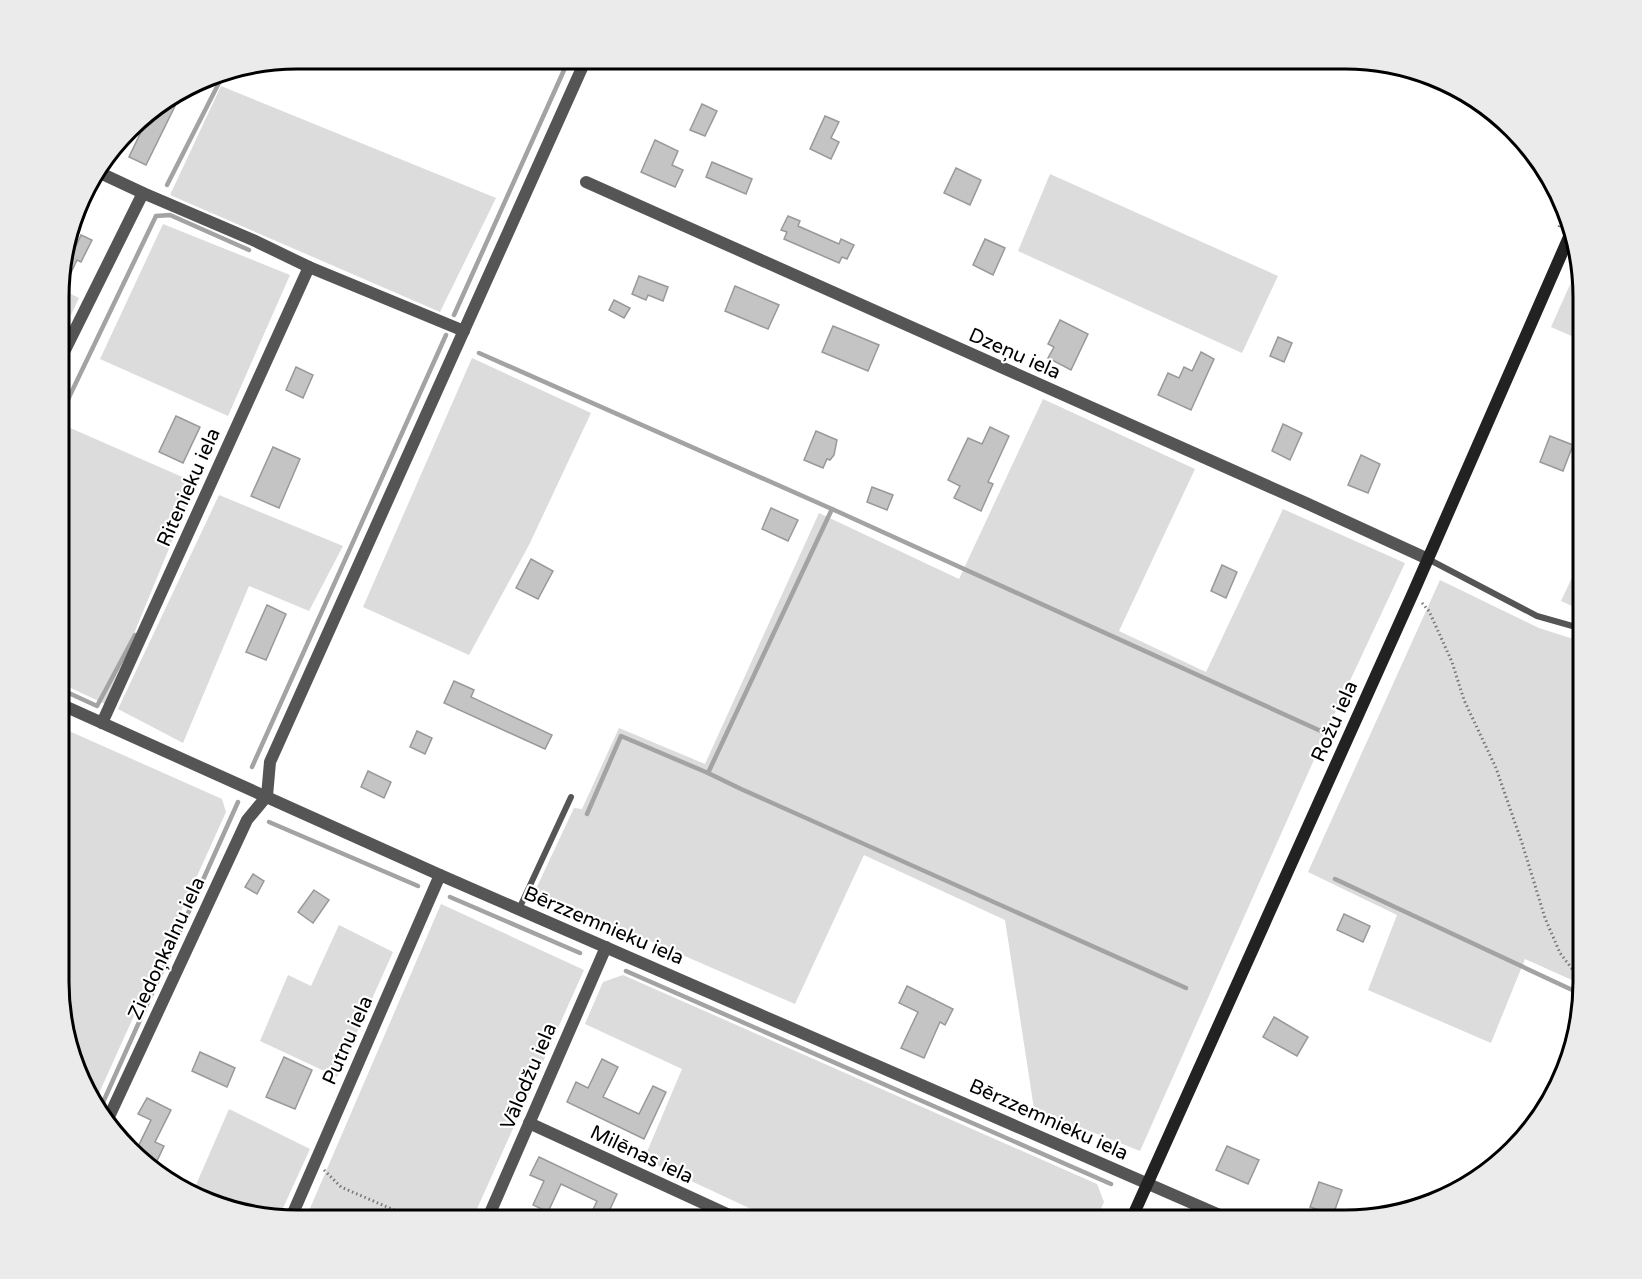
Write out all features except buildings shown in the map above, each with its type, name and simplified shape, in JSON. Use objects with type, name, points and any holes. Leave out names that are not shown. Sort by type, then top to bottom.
[{"type":"street","points":[[267,796],[270,762],[582,69]]},
{"type":"street","points":[[104,175],[309,267],[464,331]]},
{"type":"street","name":"Dzeņu iela","points":[[586,182],[1428,559]]},
{"type":"street","points":[[69,342],[142,193]]},
{"type":"street","name":"Rožu iela","points":[[1136,1210],[1413,593],[1566,243]]},
{"type":"street","name":"Ritenieku iela","points":[[102,723],[309,267]]},
{"type":"street","name":"Bērzzemnieku iela","points":[[69,708],[440,875],[1208,1210]]},
{"type":"street","name":"Ziedoņkalnu iela","points":[[110,1114],[247,820],[267,796]]},
{"type":"street","name":"Putnu iela","points":[[294,1210],[440,875]]},
{"type":"street","name":"Vālodžu iela","points":[[491,1210],[606,947]]},
{"type":"street","name":"Milēnas iela","points":[[529,1124],[718,1210]]},
{"type":"lane","points":[[1428,559],[1537,616],[1573,626]]},
{"type":"lane","points":[[519,909],[571,797]]},
{"type":"path","points":[[1413,593],[1429,611],[1452,662],[1464,700],[1496,768],[1545,918],[1560,952],[1573,970]]},
{"type":"path","points":[[315,1161],[341,1187],[394,1210]]},
{"type":"shaded area","points":[[221,86],[496,198],[440,312],[170,195]]},
{"type":"shaded area","points":[[1050,174],[1278,276],[1242,353],[1018,251]]},
{"type":"shaded area","points":[[163,224],[290,275],[228,416],[100,359]]},
{"type":"shaded area","points":[[1573,279],[1573,337],[1551,327]]},
{"type":"shaded area","points":[[69,293],[79,298],[69,319]]},
{"type":"shaded area","points":[[472,358],[591,413],[529,545],[469,655],[363,607]]},
{"type":"shaded area","points":[[1043,399],[1195,469],[1119,631],[1206,672],[1283,509],[1405,563],[1333,717],[1140,1151],[1034,1109],[1005,920],[864,855],[795,1004],[535,891],[574,808],[582,809],[619,728],[705,764],[819,513],[959,579]]},
{"type":"shaded area","points":[[69,427],[196,483],[105,704],[69,687]]},
{"type":"shaded area","points":[[219,495],[343,546],[309,611],[249,586],[183,743],[118,709]]},
{"type":"shaded area","points":[[1573,575],[1573,606],[1561,601]]},
{"type":"shaded area","points":[[1440,580],[1539,628],[1573,639],[1573,981],[1525,959],[1491,1043],[1368,990],[1397,915],[1308,872]]},
{"type":"shaded area","points":[[69,731],[222,799],[226,812],[99,1094],[81,1055],[73,1026],[69,997]]},
{"type":"shaded area","points":[[441,904],[584,970],[476,1210],[309,1210]]},
{"type":"shaded area","points":[[339,925],[393,952],[337,1077],[260,1041],[288,975],[311,986]]},
{"type":"shaded area","points":[[623,975],[1097,1184],[1104,1202],[1100,1210],[754,1210],[644,1159],[682,1069],[585,1024],[603,982]]},
{"type":"shaded area","points":[[229,1109],[310,1149],[282,1210],[238,1202],[196,1186]]},
{"type":"waterway","points":[[454,315],[565,69]]},
{"type":"waterway","points":[[167,185],[219,83]]},
{"type":"waterway","points":[[69,397],[156,216],[170,215],[249,250]]},
{"type":"waterway","points":[[252,767],[446,335]]},
{"type":"waterway","points":[[479,353],[832,509],[1323,732]]},
{"type":"waterway","points":[[708,773],[832,509]]},
{"type":"waterway","points":[[69,693],[97,706],[135,635]]},
{"type":"waterway","points":[[587,814],[621,736],[1186,988]]},
{"type":"waterway","points":[[103,1102],[238,802]]},
{"type":"waterway","points":[[269,822],[418,886]]},
{"type":"waterway","points":[[1335,879],[1573,990]]},
{"type":"waterway","points":[[450,897],[580,953]]},
{"type":"waterway","points":[[626,971],[1111,1184]]}]
